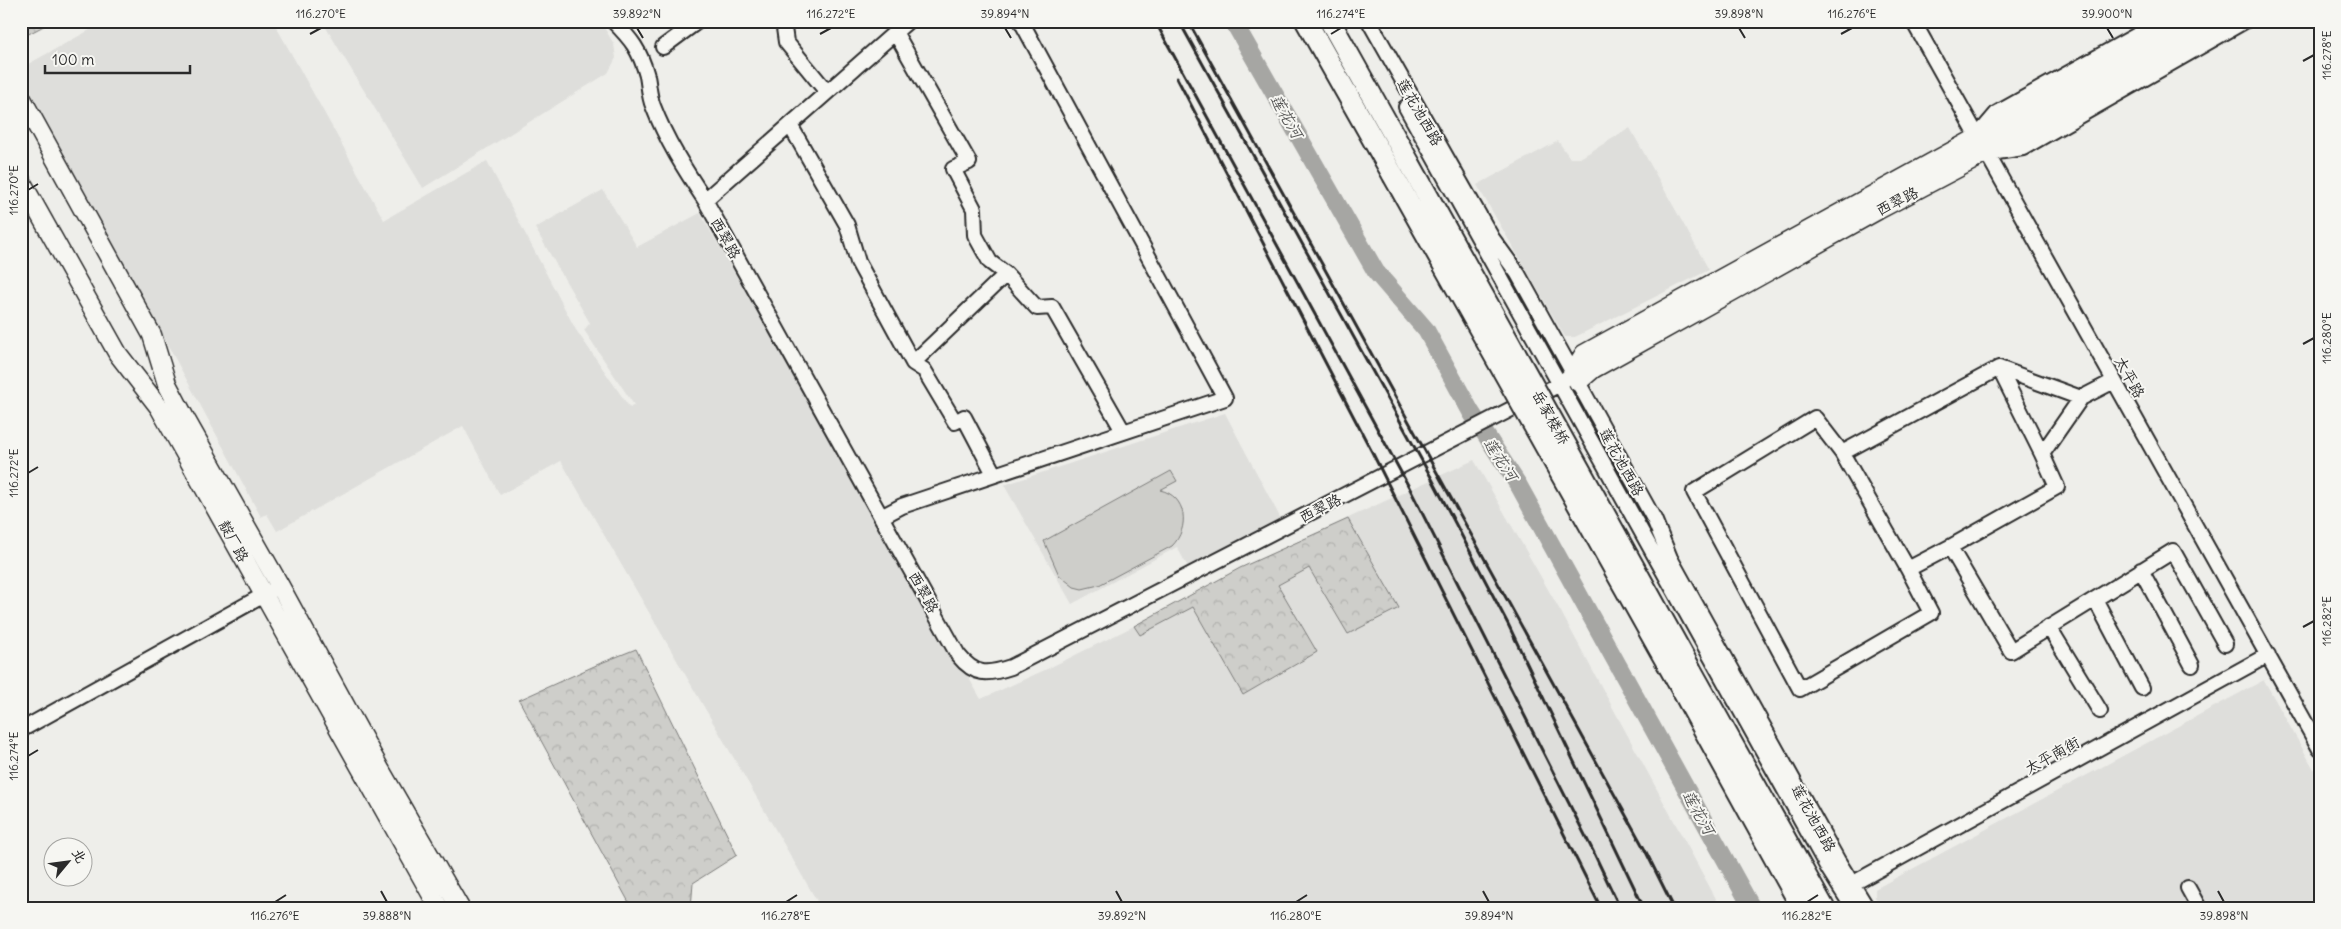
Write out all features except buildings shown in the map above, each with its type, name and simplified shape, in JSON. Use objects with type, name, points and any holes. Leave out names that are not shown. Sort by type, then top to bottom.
[{"type":"highway","points":[[1306,21],[1402,169]]},
{"type":"highway","points":[[1331,22],[1402,169]]},
{"type":"highway","name":"岳家楼桥","points":[[1402,169],[1684,675]]},
{"type":"highway","points":[[1684,675],[1802,908]]},
{"type":"highway","points":[[1684,675],[1824,908]]},
{"type":"main road","name":"西翠路","points":[[1570,380],[1584,354],[2189,21]]},
{"type":"main road","name":"西翠路","points":[[1570,380],[1878,210],[1986,153],[2217,21]]},
{"type":"main road","points":[[21,97],[152,335],[167,384],[178,406],[280,586],[381,771],[460,908]]},
{"type":"main road","name":"靛厂路","points":[[21,180],[118,354],[159,407],[439,908]]},
{"type":"street","name":"西翠路","points":[[613,21],[636,46],[643,62],[652,104],[667,137],[705,200],[838,441],[883,516],[958,655],[967,666],[974,670],[995,673],[1020,663],[1570,380]]},
{"type":"street","points":[[663,47],[698,21]]},
{"type":"street","points":[[783,21],[786,42],[827,92]]},
{"type":"street","points":[[705,200],[908,21]]},
{"type":"street","points":[[883,516],[902,506],[994,474],[1225,398],[1021,21]]},
{"type":"street","name":"莲花池西路","points":[[1359,21],[1654,519],[1674,566],[1867,908]]},
{"type":"street","name":"莲花池西路","points":[[1369,21],[1492,238],[1518,274],[1570,380],[1829,870],[1853,908]]},
{"type":"street","name":"太平路","points":[[1914,21],[2320,749]]},
{"type":"street","points":[[1977,137],[1997,113],[2162,21]]},
{"type":"street","points":[[1986,153],[2022,148],[2245,21]]},
{"type":"street","points":[[895,32],[969,162],[953,169],[974,209],[974,235],[990,262],[1006,274],[1037,308],[1052,307],[1123,431]]},
{"type":"street","points":[[790,126],[847,225],[858,262],[914,363],[924,370],[955,422],[964,417],[994,474]]},
{"type":"street","points":[[914,363],[1006,274]]},
{"type":"street","points":[[1842,453],[1999,368],[2081,398]]},
{"type":"street","points":[[1908,568],[1950,547],[2057,487],[1999,368]]},
{"type":"street","points":[[2042,454],[2081,398],[2114,381]]},
{"type":"street","points":[[1815,418],[1842,453],[1908,568],[1931,613],[1800,689],[1694,492],[1815,418]]},
{"type":"street","points":[[1950,547],[2010,650],[2173,551],[2225,644]]},
{"type":"street","points":[[2141,570],[2192,665]]},
{"type":"street","points":[[21,730],[280,586]]},
{"type":"street","points":[[2095,599],[2142,688]]},
{"type":"street","points":[[2049,627],[2100,711]]},
{"type":"street","name":"太平南街","points":[[1852,884],[2268,655]]},
{"type":"street","points":[[2188,888],[2199,908]]},
{"type":"shaded area","points":[[106,21],[273,21],[384,220],[487,161],[576,330],[630,408],[634,405],[584,330],[590,323],[535,228],[603,190],[637,247],[700,213],[981,699],[1134,626],[1240,568],[1474,460],[1561,612],[1721,908],[821,908],[561,461],[500,495],[463,426],[277,531],[267,514],[261,517],[21,74],[21,68]]},
{"type":"shaded area","points":[[322,21],[600,21],[614,44],[616,58],[608,73],[423,188]]},
{"type":"shaded area","points":[[1630,128],[1709,270],[1575,337],[1565,337],[1477,185],[1558,141],[1570,158],[1580,158]]},
{"type":"shaded area","points":[[1225,413],[1282,521],[1189,569],[1177,547],[1072,604],[1004,485]]},
{"type":"shaded area","points":[[2264,680],[2320,780],[2320,908],[1881,908],[1875,897],[1875,889]]},
{"type":"green space","points":[[21,21],[53,21],[21,38]]},
{"type":"green space","points":[[1171,471],[1177,481],[1160,490],[1169,493],[1176,499],[1183,514],[1182,530],[1172,546],[1099,585],[1082,589],[1074,587],[1059,575],[1044,541]]},
{"type":"green space","points":[[1348,519],[1399,608],[1348,634],[1309,568],[1278,585],[1317,652],[1243,695],[1193,607],[1140,635],[1134,626],[1240,568]]},
{"type":"green space","points":[[636,649],[737,855],[693,883],[691,908],[632,908],[519,700]]},
{"type":"waterway","name":"莲花河","points":[[1233,21],[1376,272],[1426,330],[1471,412],[1519,486],[1752,908]]},
{"type":"railway","points":[[1155,21],[1409,487],[1620,908]]},
{"type":"railway","points":[[1179,21],[1431,477],[1508,624],[1644,908]]},
{"type":"railway","points":[[1188,21],[1645,850],[1674,908]]},
{"type":"railway","points":[[1177,78],[1372,452],[1601,908]]}]
